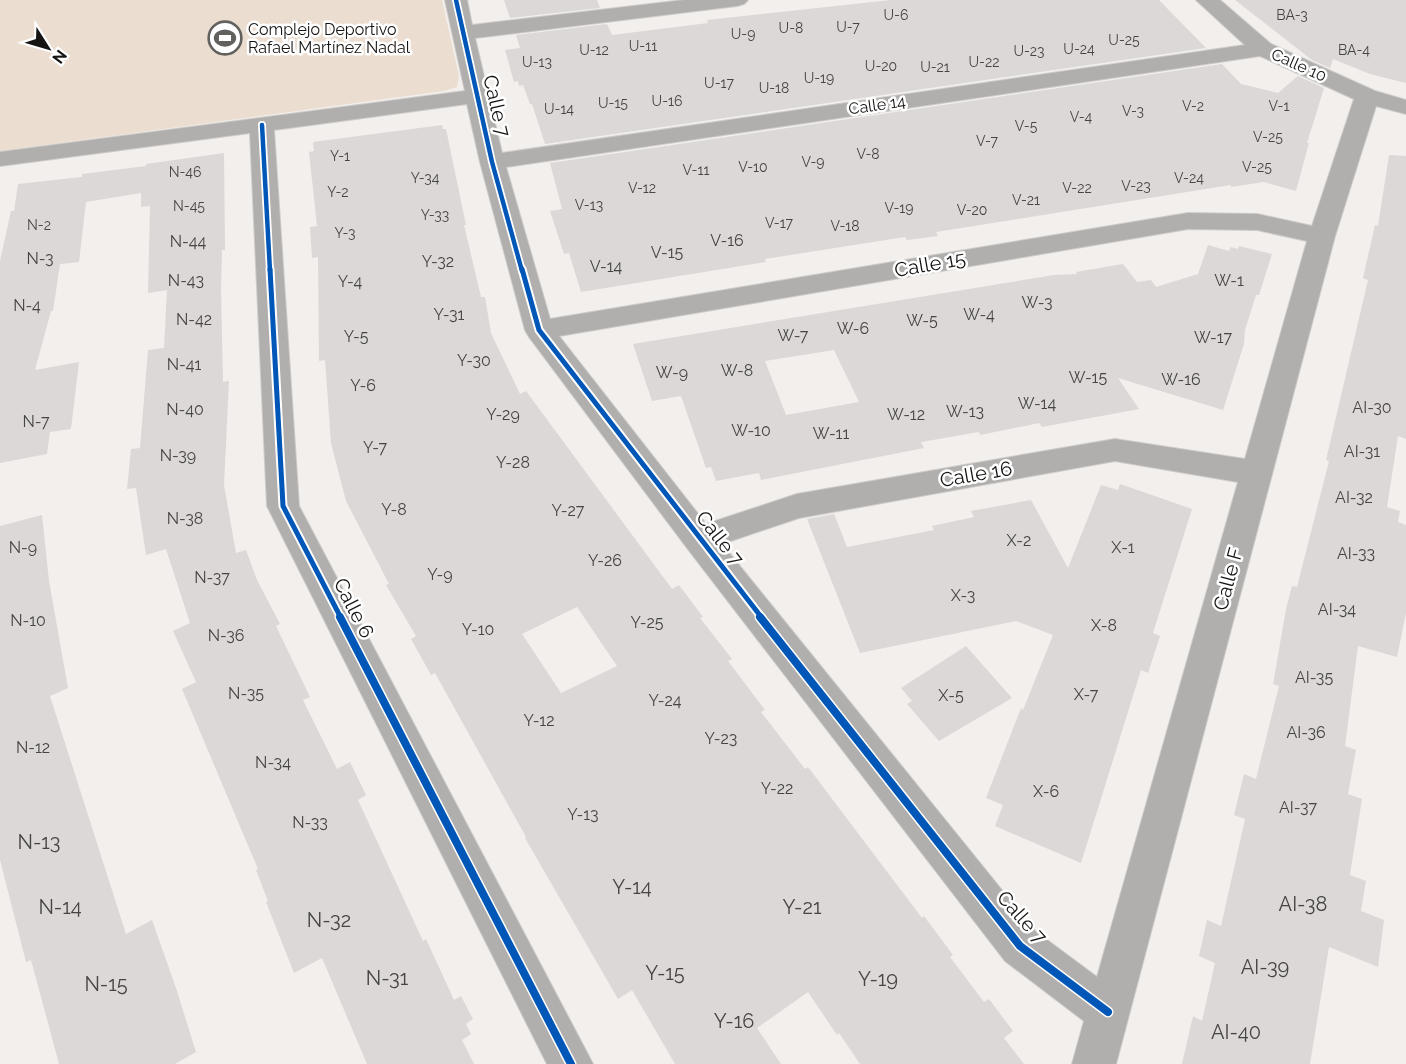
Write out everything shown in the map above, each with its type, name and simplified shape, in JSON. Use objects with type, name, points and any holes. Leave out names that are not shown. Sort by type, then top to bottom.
[{"type":"street","name":"Calle 7","points":[[456,0],[492,162],[539,330],[699,539],[1020,946],[1108,1012]]},
{"type":"street","points":[[463,33],[737,0]]},
{"type":"street","name":"Calle 10","points":[[1207,0],[1263,49],[1367,96],[1406,107]]},
{"type":"street","name":"Calle 14","points":[[492,162],[1263,49]]},
{"type":"street","points":[[0,159],[477,96]]},
{"type":"street","name":"Calle F","points":[[1094,1064],[1322,236],[1367,96]]},
{"type":"street","name":"Calle 6","points":[[262,125],[283,506],[572,1064]]},
{"type":"street","name":"Calle 15","points":[[539,330],[1188,221],[1257,222],[1322,236]]},
{"type":"street","name":"Calle 16","points":[[699,539],[797,506],[1115,450],[1257,473]]},
{"type":"shaded area","name":"Complejo Deportivo Rafael Martínez Nadal","points":[[0,0],[442,0],[459,76],[457,87],[444,91],[0,151]]},
{"type":"building","points":[[504,0],[597,0],[600,8],[510,18]]},
{"type":"building","points":[[891,0],[1159,0],[1206,48],[545,144],[523,85],[519,86],[518,81],[514,82],[505,50],[520,48],[516,35],[607,24],[612,35],[708,23],[707,20]]},
{"type":"building","points":[[1235,0],[1406,0],[1406,83],[1370,74],[1333,59],[1330,68],[1312,60]]},
{"type":"building","points":[[1222,64],[1241,84],[1278,93],[1298,76],[1324,88],[1307,143],[1309,143],[1296,191],[1264,182],[1231,187],[1231,185],[936,232],[938,236],[907,240],[905,237],[581,292],[569,253],[564,254],[550,211],[562,209],[550,163]]},
{"type":"building","points":[[442,125],[443,129],[446,129],[466,225],[464,225],[481,297],[485,297],[491,333],[520,394],[526,391],[672,589],[679,585],[703,617],[700,618],[732,659],[728,661],[765,710],[761,712],[805,769],[808,767],[922,918],[924,916],[953,955],[950,957],[984,1002],[989,999],[1013,1031],[1004,1038],[1024,1064],[860,1064],[808,992],[757,1028],[781,1064],[675,1064],[632,990],[618,999],[525,838],[435,673],[431,675],[411,639],[416,636],[386,585],[389,584],[346,501],[331,443],[325,360],[319,361],[318,257],[312,258],[310,227],[317,226],[309,152],[314,151],[313,142]],"holes":[[[577,607],[617,666],[561,693],[522,634]]]},
{"type":"building","points":[[224,153],[225,250],[222,250],[221,290],[223,382],[229,381],[224,485],[236,553],[246,550],[257,580],[280,624],[276,626],[310,697],[303,700],[337,769],[350,762],[366,795],[358,800],[423,941],[426,939],[454,1000],[461,996],[473,1019],[466,1024],[471,1034],[462,1040],[474,1064],[367,1064],[322,958],[294,973],[266,902],[268,901],[256,870],[258,869],[182,689],[196,682],[173,631],[190,623],[166,549],[146,555],[136,488],[127,489],[131,449],[140,448],[148,350],[164,348],[167,290],[148,293],[150,206],[141,207],[141,193],[86,202],[79,262],[60,264],[53,311],[51,311],[35,370],[79,362],[71,429],[50,432],[47,454],[0,463],[0,261],[11,211],[14,211],[18,184],[82,177],[82,174]]},
{"type":"building","points":[[1389,155],[1406,156],[1406,439],[1398,436],[1387,507],[1400,511],[1398,522],[1406,525],[1406,613],[1397,657],[1358,646],[1345,746],[1356,750],[1348,794],[1362,799],[1350,875],[1366,881],[1361,911],[1384,920],[1378,967],[1329,947],[1310,1064],[1182,1064],[1193,1016],[1202,1021],[1215,963],[1199,956],[1207,920],[1221,926],[1245,819],[1234,815],[1244,774],[1256,779],[1279,686],[1273,684],[1286,609],[1292,586],[1297,587],[1329,461],[1326,460],[1368,280],[1363,278],[1375,225],[1378,226]]},
{"type":"building","points":[[1208,245],[1229,251],[1231,247],[1238,249],[1239,246],[1272,254],[1245,330],[1244,344],[1223,410],[1118,378],[1139,409],[1042,427],[1039,423],[980,435],[979,432],[921,442],[924,448],[761,480],[759,473],[716,481],[711,467],[706,468],[681,396],[652,401],[633,344],[1054,275],[1077,274],[1076,272],[1123,264],[1137,282],[1151,280],[1156,287],[1198,274]],"holes":[[[834,350],[859,402],[786,415],[765,361]]]},
{"type":"building","points":[[1120,484],[1192,509],[1153,633],[1160,636],[1148,673],[1141,670],[1081,863],[995,826],[1003,805],[986,798],[1021,708],[1023,710],[1053,635],[1016,621],[860,653],[807,519],[834,514],[847,547],[934,530],[932,526],[974,517],[971,511],[1031,500],[1068,568],[1101,485],[1118,490]]},
{"type":"building","points":[[42,515],[49,581],[68,688],[50,696],[126,934],[152,920],[176,988],[196,1052],[175,1064],[59,1064],[31,960],[26,962],[0,860],[0,526]]},
{"type":"building","points":[[966,646],[1012,698],[939,741],[907,704],[912,701],[901,688]]},
{"type":"cycle path","points":[[456,0],[492,162],[539,330],[699,539],[1020,946],[1108,1012]]},
{"type":"cycle path","points":[[262,125],[283,506],[571,1064]]},
{"type":"place","name":"Complejo Deportivo Rafael Martínez Nadal","points":[[225,38]]}]
